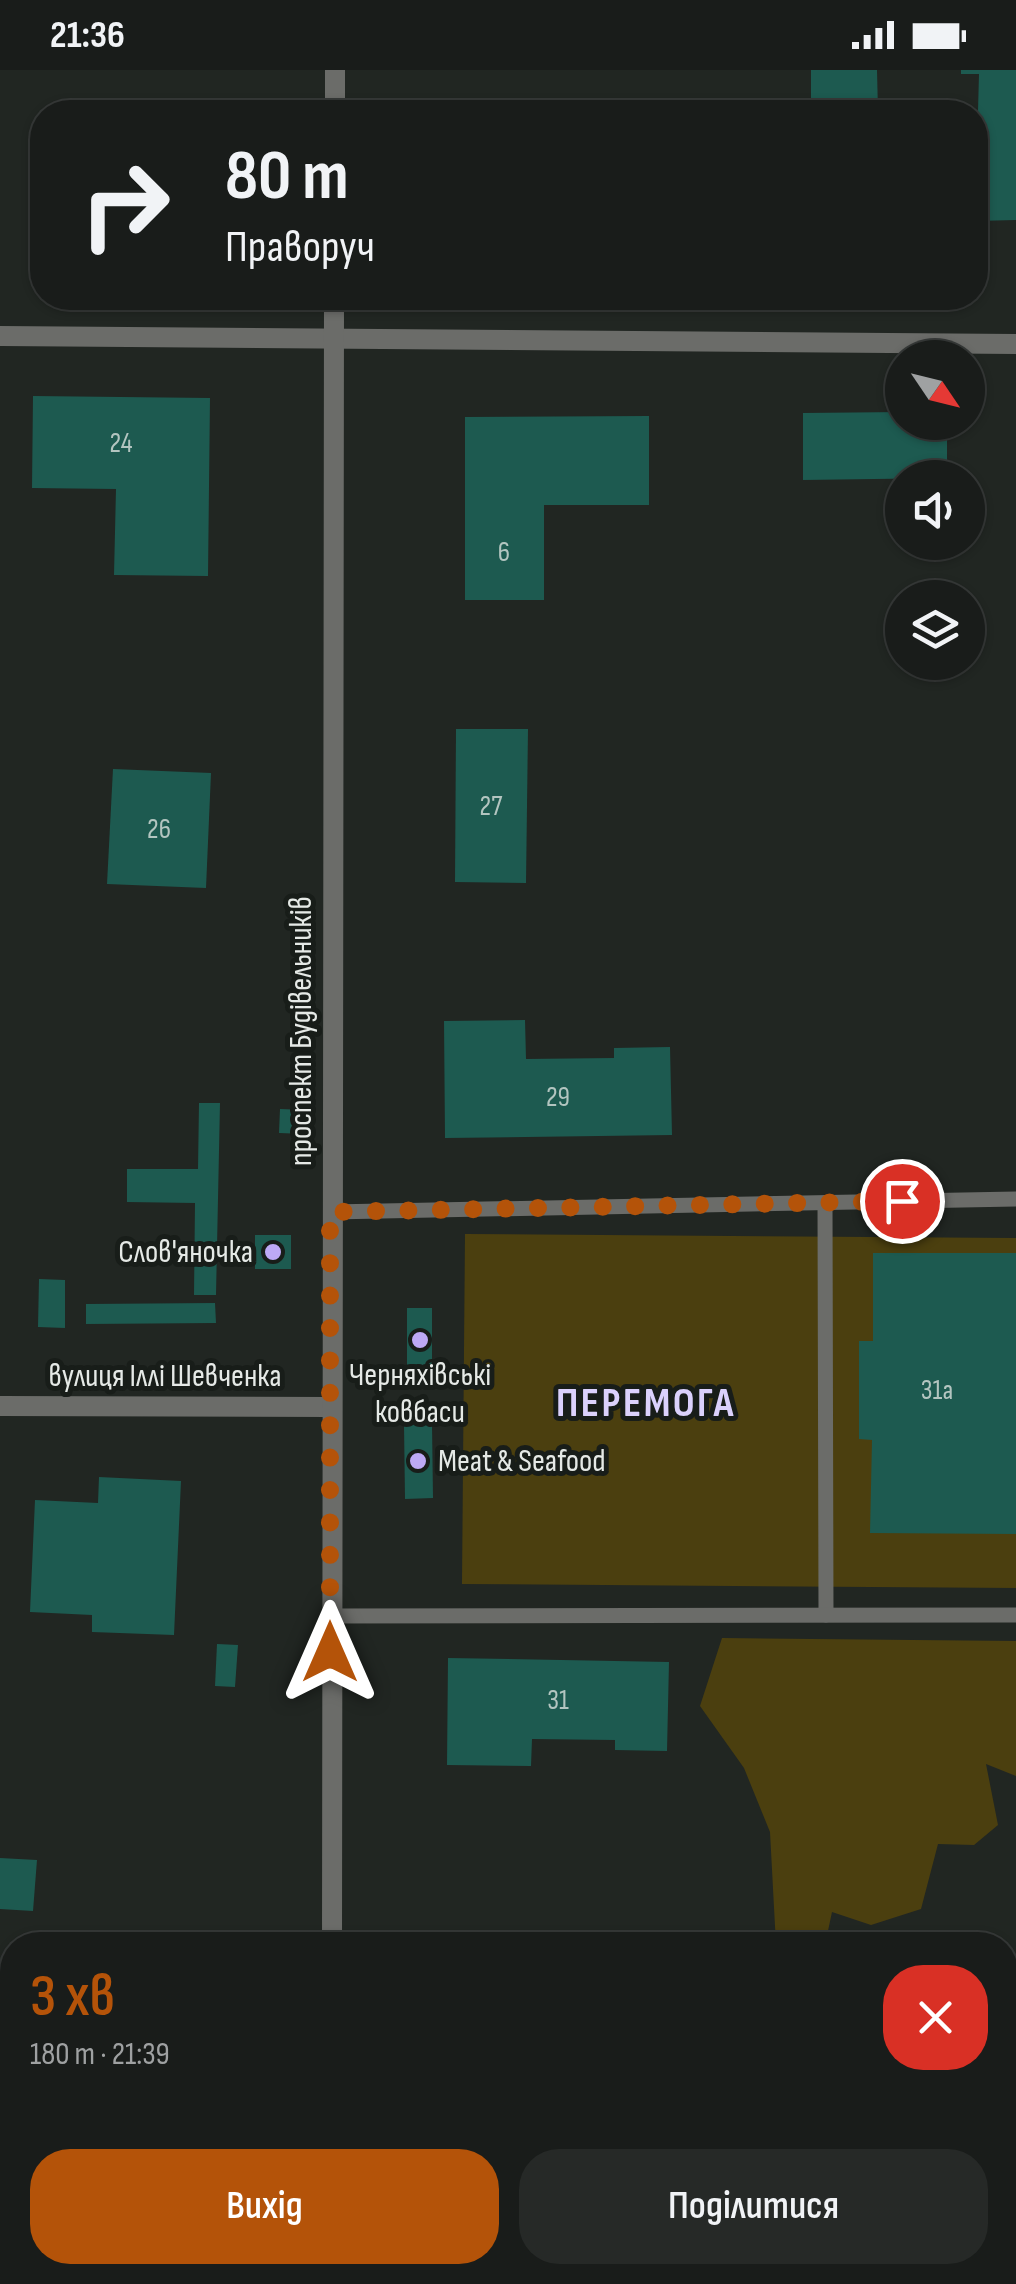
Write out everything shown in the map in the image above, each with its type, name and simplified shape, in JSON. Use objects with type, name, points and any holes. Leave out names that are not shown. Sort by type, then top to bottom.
[{"type":"street","points":[[334,100],[335,70]]},
{"type":"street","name":"проспект Будівельників","points":[[332,1932],[329,1616],[334,310]]},
{"type":"street","points":[[0,336],[1016,344]]},
{"type":"street","name":"вулиця Іллі Шевченка","points":[[0,1406],[330,1407]]},
{"type":"lane","points":[[330,1212],[1016,1199]]},
{"type":"lane","points":[[825,1203],[826,1615]]},
{"type":"lane","points":[[329,1616],[1016,1615]]},
{"type":"shaded area","points":[[465,1234],[1016,1238],[1016,1588],[462,1584]]},
{"type":"shaded area","points":[[722,1638],[1016,1641],[1016,1776],[986,1764],[998,1825],[974,1845],[938,1844],[921,1909],[871,1925],[832,1912],[828,1932],[775,1932],[770,1832],[744,1768],[700,1706]]},
{"type":"building","points":[[811,70],[877,70],[878,100],[811,100]]},
{"type":"building","points":[[961,70],[1016,70],[1016,220],[988,221],[988,100],[978,100],[979,74],[961,74]]},
{"type":"building","points":[[33,396],[210,398],[208,576],[114,575],[116,489],[32,488]]},
{"type":"building","points":[[885,412],[885,440],[947,440],[947,460],[885,460],[885,479],[803,480],[803,413]]},
{"type":"building","points":[[649,416],[649,505],[544,505],[544,600],[465,600],[465,417]]},
{"type":"building","points":[[456,729],[528,729],[526,883],[455,882]]},
{"type":"building","points":[[113,769],[211,773],[206,888],[107,884]]},
{"type":"building","points":[[525,1020],[526,1059],[614,1058],[614,1048],[670,1047],[672,1135],[445,1138],[444,1021]]},
{"type":"building","points":[[199,1103],[220,1103],[216,1295],[194,1295],[195,1203],[127,1202],[127,1169],[198,1169]]},
{"type":"building","points":[[280,1109],[306,1110],[305,1134],[279,1133]]},
{"type":"building","name":"Слов'яночка","points":[[255,1235],[291,1235],[291,1269],[255,1269]]},
{"type":"building","points":[[873,1253],[1016,1253],[1016,1534],[870,1533],[872,1440],[859,1439],[859,1341],[873,1341]]},
{"type":"building","points":[[39,1279],[65,1280],[65,1328],[38,1327]]},
{"type":"building","points":[[215,1303],[216,1323],[86,1324],[86,1304]]},
{"type":"building","name":"Черняхівські ковбаси","points":[[407,1308],[432,1308],[432,1373],[407,1373]]},
{"type":"building","name":"Meat & Seafood","points":[[432,1423],[433,1498],[405,1499],[404,1424]]},
{"type":"building","points":[[99,1477],[181,1481],[174,1635],[92,1632],[92,1615],[30,1612],[35,1500],[98,1503]]},
{"type":"building","points":[[217,1644],[238,1645],[235,1687],[215,1686]]},
{"type":"building","points":[[448,1658],[669,1662],[667,1751],[615,1750],[615,1740],[532,1739],[531,1766],[447,1765]]},
{"type":"building","points":[[0,1858],[37,1860],[33,1911],[0,1909]]},
{"type":"place","name":"Слов'яночка","points":[[273,1252]]},
{"type":"place","name":"Черняхівські ковбаси","points":[[420,1340]]},
{"type":"place","name":"Meat & Seafood","points":[[418,1461]]},
{"type":"district","name":"ПЕРЕМОГА","points":[[646,1403]]},
{"type":"route","points":[[330,1652],[330,1212],[902,1201]]}]
